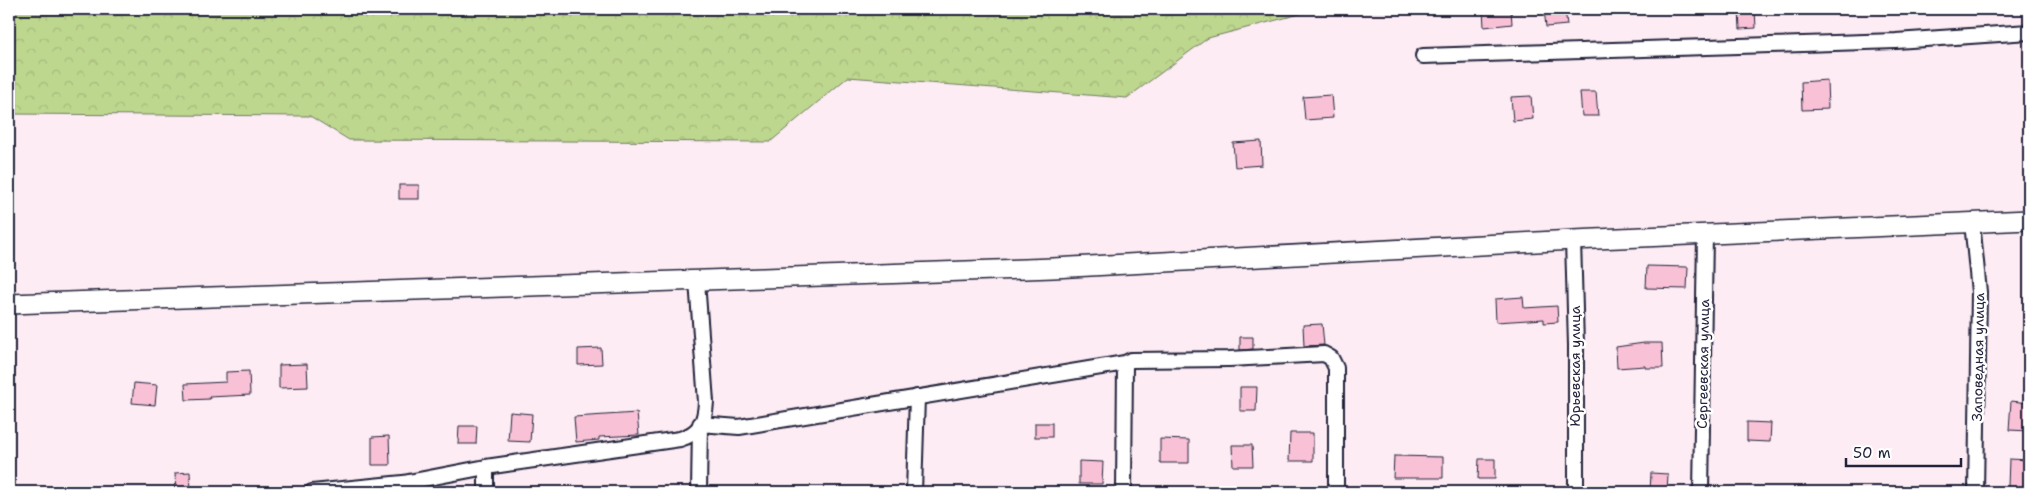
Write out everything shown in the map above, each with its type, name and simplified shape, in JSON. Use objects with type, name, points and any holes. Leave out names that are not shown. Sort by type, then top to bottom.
[{"type":"main road","points":[[9,304],[1053,268],[1573,240],[2029,220]]},
{"type":"street","points":[[1423,56],[1896,40],[2029,32]]},
{"type":"street","name":"Заповедная улица","points":[[1972,222],[1979,292],[1976,492]]},
{"type":"street","name":"Сергеевская улица","points":[[1701,492],[1705,235]]},
{"type":"street","name":"Юрьевская улица","points":[[1573,240],[1576,345],[1576,492]]},
{"type":"street","points":[[312,492],[403,483],[486,467],[692,436],[705,417],[706,402],[697,281]]},
{"type":"street","points":[[700,424],[739,427],[1124,363],[1131,360],[1229,359],[1324,354],[1331,358],[1336,368],[1336,492]]},
{"type":"street","points":[[1124,363],[1124,492]]},
{"type":"street","points":[[914,492],[917,397]]},
{"type":"street","points":[[699,492],[700,424]]},
{"type":"street","points":[[486,467],[486,492]]},
{"type":"green space","points":[[9,9],[1319,9],[1208,38],[1127,98],[848,77],[770,142],[349,140],[310,116],[9,114]]},
{"type":"building","points":[[1483,9],[1511,9],[1512,24],[1484,27]]},
{"type":"building","points":[[1544,9],[1565,9],[1567,25],[1546,27]]},
{"type":"building","points":[[1739,9],[1755,9],[1756,28],[1740,29]]},
{"type":"building","points":[[1827,80],[1828,109],[1802,110],[1801,82]]},
{"type":"building","points":[[1580,92],[1596,92],[1598,116],[1582,116]]},
{"type":"building","points":[[1331,95],[1333,118],[1305,120],[1303,97]]},
{"type":"building","points":[[1531,96],[1533,119],[1513,121],[1511,97]]},
{"type":"building","points":[[1261,141],[1262,165],[1235,167],[1233,143]]},
{"type":"building","points":[[399,185],[419,185],[419,199],[399,199]]},
{"type":"building","points":[[1647,266],[1688,267],[1687,289],[1646,288]]},
{"type":"building","points":[[1523,297],[1524,308],[1557,306],[1558,322],[1544,323],[1544,319],[1496,322],[1495,299]]},
{"type":"building","points":[[1322,324],[1324,345],[1304,346],[1303,325]]},
{"type":"building","points":[[1240,337],[1253,337],[1253,349],[1240,350]]},
{"type":"building","points":[[1644,343],[1662,343],[1663,368],[1645,368],[1645,366],[1617,368],[1616,347]]},
{"type":"building","points":[[601,348],[602,364],[578,365],[578,349]]},
{"type":"building","points":[[307,364],[308,387],[279,388],[279,365]]},
{"type":"building","points":[[249,371],[250,395],[186,400],[185,384],[226,382],[226,372]]},
{"type":"building","points":[[134,383],[157,385],[155,405],[132,403]]},
{"type":"building","points":[[1240,387],[1257,387],[1256,411],[1240,411]]},
{"type":"building","points":[[2011,401],[2029,403],[2029,431],[2009,430]]},
{"type":"building","points":[[510,412],[532,414],[530,442],[508,441]]},
{"type":"building","points":[[637,413],[639,435],[599,437],[599,440],[576,442],[574,417]]},
{"type":"building","points":[[1747,422],[1771,423],[1770,442],[1747,441]]},
{"type":"building","points":[[1035,423],[1052,423],[1052,437],[1035,437]]},
{"type":"building","points":[[459,426],[477,426],[476,444],[458,444]]},
{"type":"building","points":[[1290,433],[1313,433],[1313,461],[1289,461]]},
{"type":"building","points":[[389,436],[390,465],[372,465],[372,437]]},
{"type":"building","points":[[1160,439],[1189,440],[1189,463],[1160,463]]},
{"type":"building","points":[[1232,445],[1252,445],[1253,466],[1233,466]]},
{"type":"building","points":[[1394,456],[1443,457],[1443,478],[1393,478]]},
{"type":"building","points":[[1479,459],[1495,459],[1495,479],[1478,479]]},
{"type":"building","points":[[2009,459],[2029,460],[2029,489],[2008,487]]},
{"type":"building","points":[[1079,461],[1103,462],[1102,484],[1079,484]]},
{"type":"building","points":[[190,472],[191,490],[176,491],[175,473]]},
{"type":"building","points":[[1651,473],[1668,474],[1667,492],[1650,492]]}]
